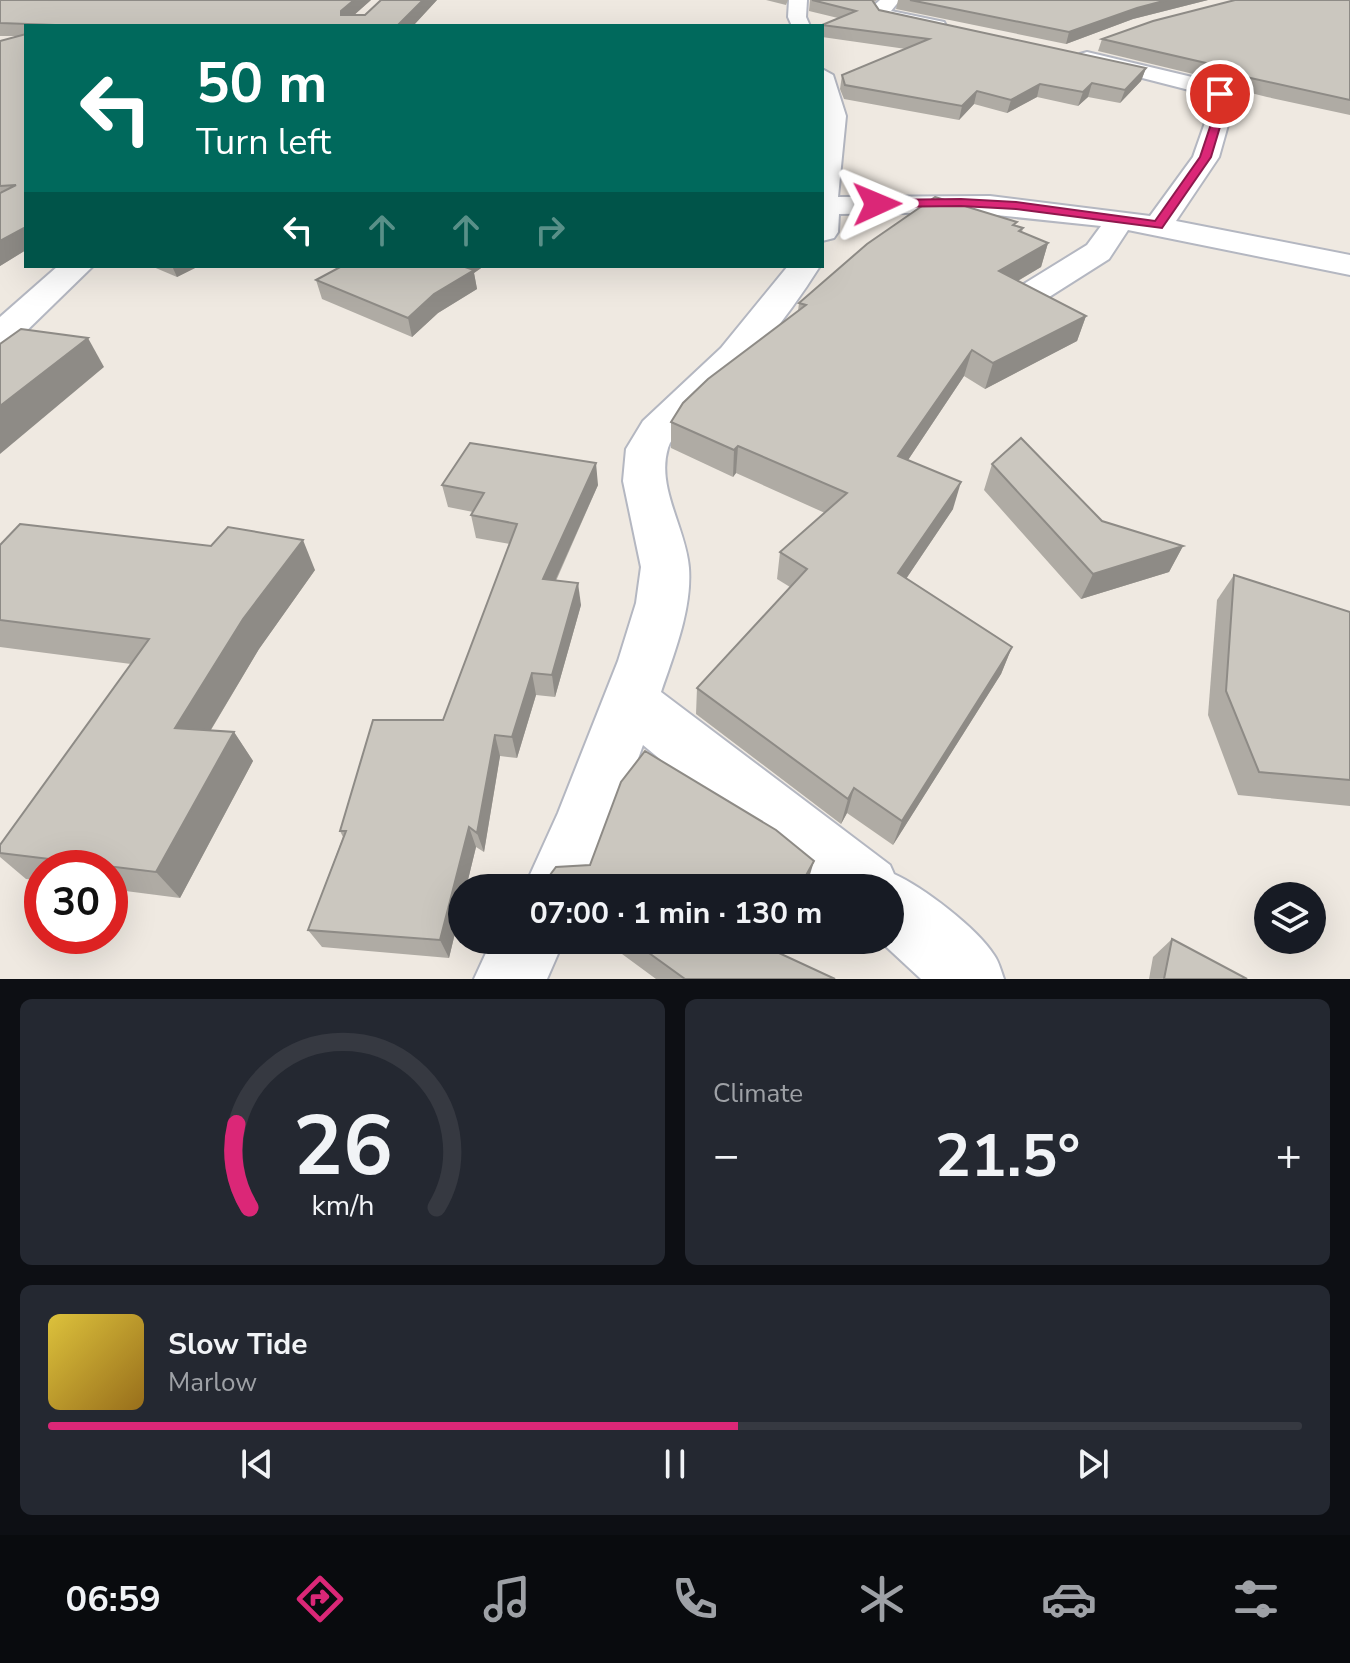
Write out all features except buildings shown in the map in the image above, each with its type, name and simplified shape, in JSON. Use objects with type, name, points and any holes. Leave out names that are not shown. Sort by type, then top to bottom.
[{"type":"street","points":[[798,0],[797,17],[800,24]]},
{"type":"street","points":[[891,0],[880,8],[884,15],[952,30]]},
{"type":"street","points":[[1092,43],[1067,53],[1205,87],[1220,94],[1224,100],[1206,157],[1158,226]]},
{"type":"street","points":[[824,80],[831,96],[836,133],[824,202]]},
{"type":"street","points":[[824,220],[961,202],[1016,206],[1158,226],[1350,265]]},
{"type":"street","points":[[1026,297],[1098,252],[1119,221]]},
{"type":"street","points":[[0,336],[75,268]]},
{"type":"street","points":[[564,874],[630,701],[664,586],[666,555],[643,470],[648,447],[660,429],[779,306],[803,268]]},
{"type":"street","points":[[630,701],[849,874]]},
{"type":"street","points":[[904,917],[932,940],[969,979]]},
{"type":"street","points":[[509,979],[522,954]]},
{"type":"route","points":[[877,204],[961,202],[1016,206],[1158,226],[1206,157],[1224,100],[1220,94]]}]
